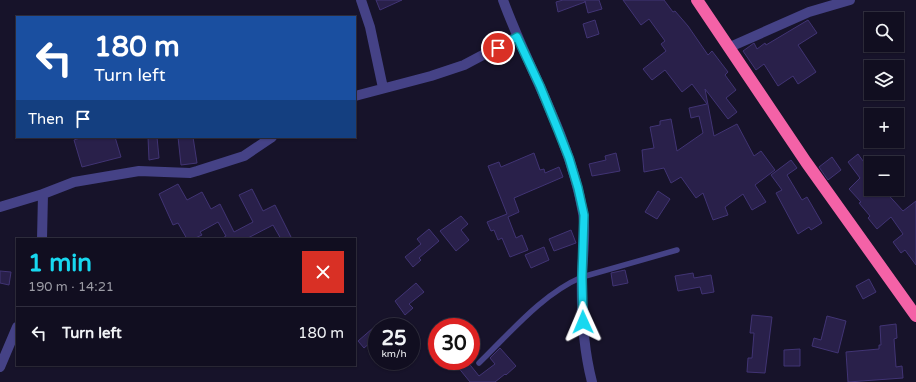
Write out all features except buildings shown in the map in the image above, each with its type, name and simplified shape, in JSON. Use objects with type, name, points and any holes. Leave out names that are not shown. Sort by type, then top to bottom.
[{"type":"highway","points":[[697,0],[806,162],[916,316]]},
{"type":"street","points":[[361,0],[370,27],[383,88]]},
{"type":"street","points":[[503,0],[517,37],[540,86],[558,130],[569,158],[578,188],[584,215],[582,277],[583,322],[586,361],[592,382]]},
{"type":"street","points":[[730,47],[809,12],[850,0]]},
{"type":"street","points":[[356,96],[431,76],[464,65],[517,37]]},
{"type":"street","points":[[0,207],[43,194],[74,182],[132,172],[190,173],[244,156],[271,138]]},
{"type":"street","points":[[42,238],[43,194]]},
{"type":"street","points":[[0,367],[16,329]]},
{"type":"lane","points":[[480,361],[556,290],[582,277],[677,250]]},
{"type":"route","points":[[498,48],[517,37],[540,86],[569,158],[584,215],[582,277],[583,322]]}]
